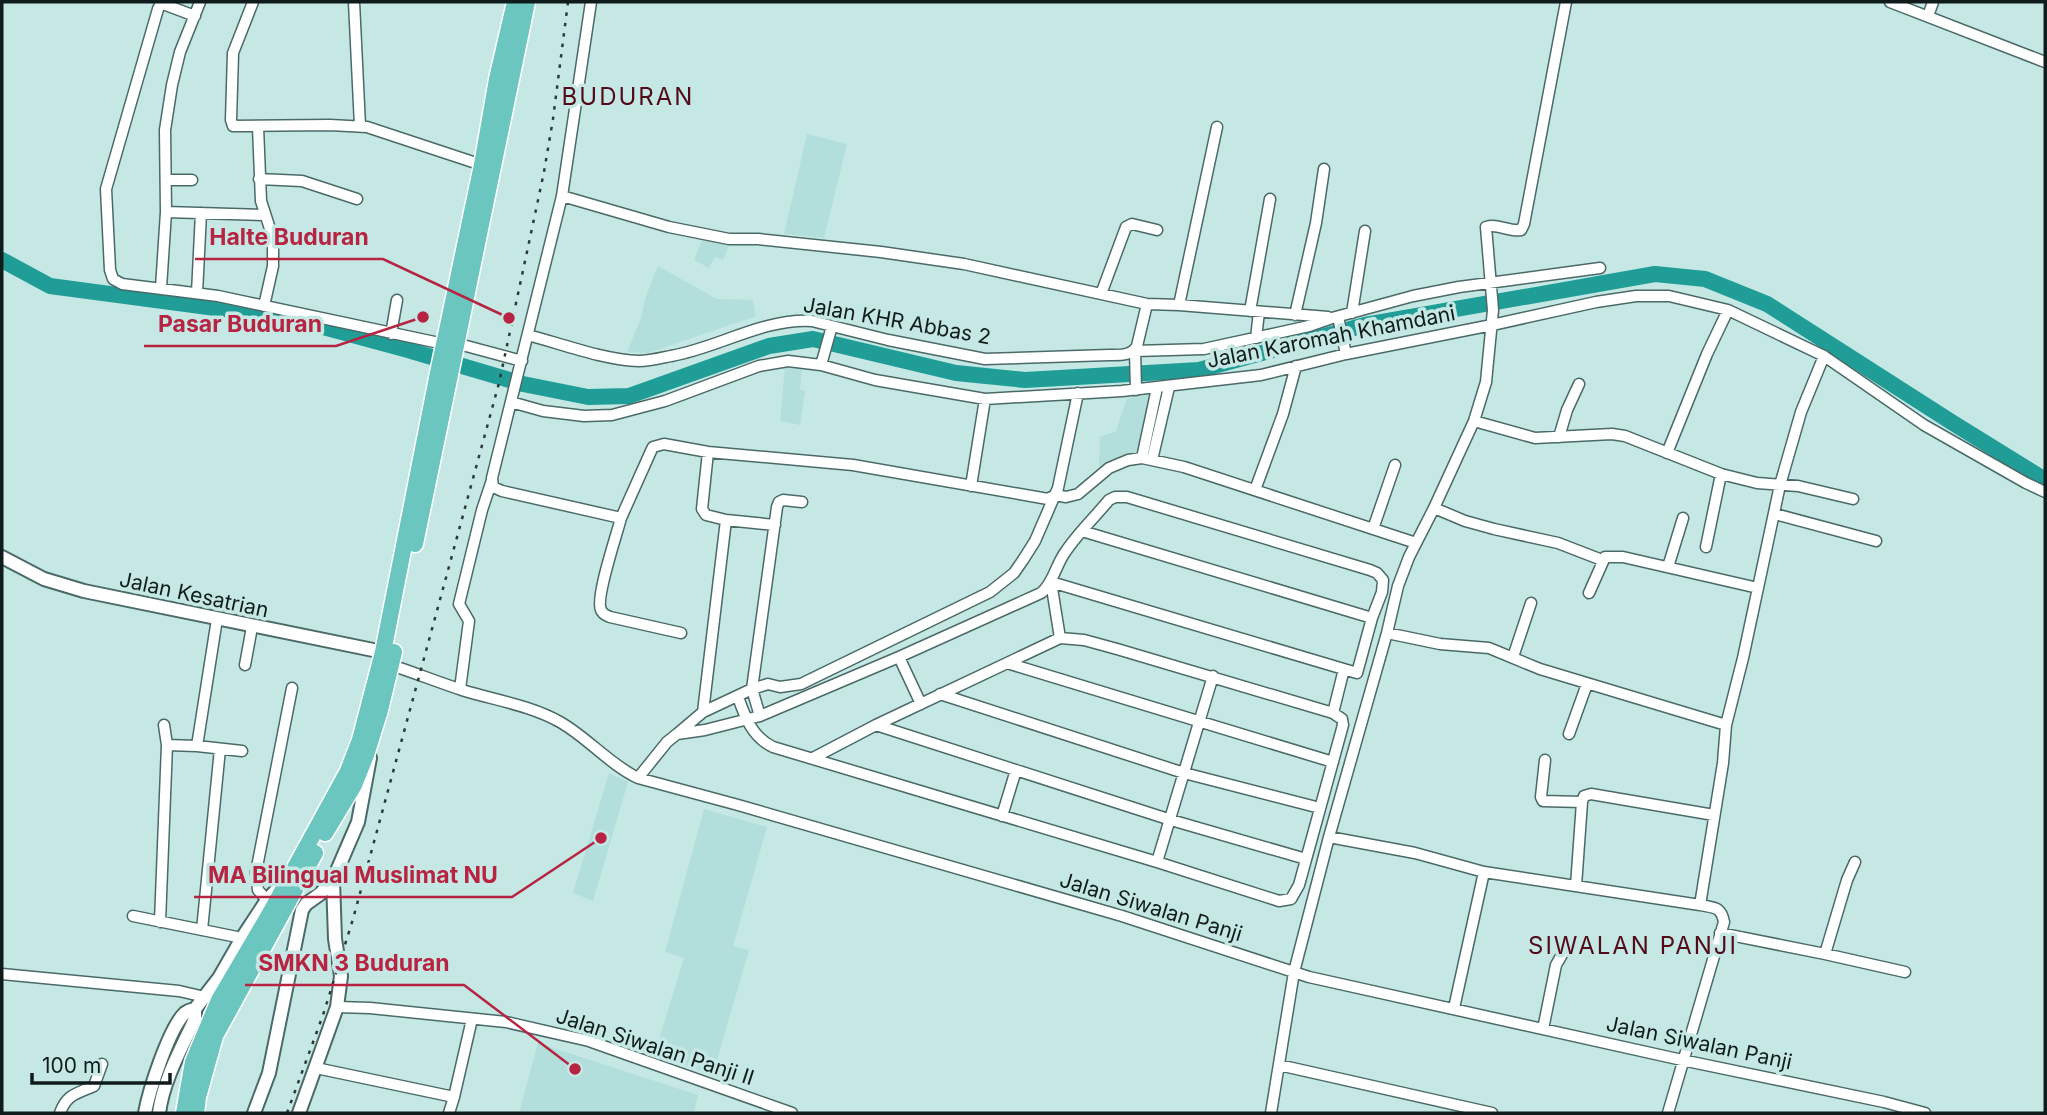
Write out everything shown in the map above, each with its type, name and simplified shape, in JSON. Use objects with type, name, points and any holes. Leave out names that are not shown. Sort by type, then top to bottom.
[{"type":"highway","points":[[184,1113],[193,1062],[214,1012],[242,971],[354,785],[372,737],[482,165],[498,109],[515,2]]},
{"type":"highway","points":[[503,81],[527,2]]},
{"type":"highway","points":[[449,345],[495,159],[498,109]]},
{"type":"highway","points":[[196,1113],[215,1037],[242,971],[288,879],[348,771],[387,659]]},
{"type":"street","points":[[161,288],[166,212],[165,130],[180,52],[200,2]]},
{"type":"street","points":[[253,2],[233,53],[232,126],[360,126],[381,130],[482,165]]},
{"type":"street","points":[[354,2],[360,126]]},
{"type":"street","points":[[460,689],[469,621],[459,604],[562,196],[591,2]]},
{"type":"street","points":[[1271,1113],[1294,972],[1398,586],[1474,421],[1486,382],[1493,310],[1486,227],[1491,225],[1521,230],[1524,224],[1566,2]]},
{"type":"street","points":[[1890,2],[2045,62]]},
{"type":"street","points":[[1927,16],[1933,2]]},
{"type":"street","points":[[195,16],[167,5],[161,4],[159,7],[106,189],[112,277],[121,284],[197,293],[522,361]]},
{"type":"street","points":[[258,127],[260,179],[273,246],[273,266],[264,306]]},
{"type":"street","points":[[1179,305],[1217,127]]},
{"type":"street","points":[[1295,315],[1324,169]]},
{"type":"street","points":[[260,179],[302,181],[358,199]]},
{"type":"street","points":[[166,180],[192,180]]},
{"type":"street","points":[[562,196],[669,226],[729,239],[758,239],[881,252],[964,264],[1146,304],[1336,320],[1344,349]]},
{"type":"street","points":[[1256,338],[1254,311],[1270,199]]},
{"type":"street","points":[[166,212],[265,215]]},
{"type":"street","points":[[197,293],[201,214]]},
{"type":"street","points":[[1101,294],[1126,226],[1132,224],[1157,230]]},
{"type":"street","points":[[1352,313],[1365,231]]},
{"type":"street","name":"Jalan KHR Abbas 2","points":[[528,335],[594,353],[639,361],[673,356],[787,321],[812,321],[831,328],[985,359],[1129,354],[1135,356],[1204,349],[1256,338],[1336,320],[1413,296],[1492,287],[1600,268]]},
{"type":"street","name":"Jalan Karomah Khamdani","points":[[511,402],[556,413],[612,415],[665,401],[740,372],[773,362],[788,361],[822,362],[875,380],[985,399],[1136,386],[1169,387],[1261,375],[1344,349],[1492,325],[1596,302],[1636,296],[1669,296],[1728,310],[1824,356],[1924,425],[2045,492]]},
{"type":"street","points":[[391,334],[397,300]]},
{"type":"street","points":[[1136,386],[1135,356],[1146,304]]},
{"type":"street","points":[[1667,453],[1728,310]]},
{"type":"street","points":[[822,362],[831,328]]},
{"type":"street","points":[[1700,905],[1723,764],[1726,725],[1780,485],[1801,412],[1824,356]]},
{"type":"street","points":[[1255,490],[1283,414],[1296,366]]},
{"type":"street","points":[[1559,437],[1579,384]]},
{"type":"street","points":[[1147,459],[1169,387]]},
{"type":"street","points":[[1147,459],[1157,388]]},
{"type":"street","points":[[638,778],[667,742],[703,712],[768,684],[780,687],[801,684],[990,592],[1014,573],[1035,541],[1060,481],[1078,393]]},
{"type":"street","points":[[971,486],[985,399]]},
{"type":"street","points":[[1474,421],[1535,438],[1612,434],[1625,436],[1721,474],[1757,483],[1798,486],[1853,499]]},
{"type":"street","points":[[681,633],[610,617],[601,610],[601,591],[621,518],[653,447],[664,444],[708,452],[853,465],[1043,499],[1055,495],[1066,497],[1078,494],[1109,468],[1128,460],[1147,459],[1184,467],[1416,543]]},
{"type":"street","points":[[708,452],[702,509],[706,515],[775,525]]},
{"type":"street","points":[[1373,529],[1395,465]]},
{"type":"street","points":[[1706,547],[1721,474]]},
{"type":"street","points":[[492,478],[494,487],[502,491],[621,518]]},
{"type":"street","points":[[1060,638],[1051,582],[1055,568],[1066,550],[1109,500],[1127,497],[1377,573],[1384,586],[1357,673]]},
{"type":"street","points":[[761,716],[752,689],[779,502],[802,502]]},
{"type":"street","points":[[1434,508],[1494,529],[1558,543],[1602,560]]},
{"type":"street","points":[[1775,514],[1876,541]]},
{"type":"street","points":[[1668,567],[1683,518]]},
{"type":"street","points":[[703,712],[726,520]]},
{"type":"street","points":[[1083,531],[1373,618]]},
{"type":"street","points":[[1589,593],[1602,560],[1616,556],[1758,588]]},
{"type":"street","name":"Jalan Kesatrian","points":[[2,557],[60,585],[387,659]]},
{"type":"street","points":[[677,734],[761,716],[1025,601],[1041,593],[1051,582]]},
{"type":"street","points":[[1051,582],[1373,680]]},
{"type":"street","points":[[1513,657],[1531,603]]},
{"type":"street","points":[[197,746],[217,619]]},
{"type":"street","points":[[245,665],[252,627]]},
{"type":"street","points":[[1387,634],[1440,644],[1479,646],[1540,669],[1726,725]]},
{"type":"street","points":[[738,697],[751,728],[766,744],[1279,901],[1292,899],[1295,893],[1343,725],[1342,719],[1333,713],[1084,640],[1060,638],[876,725],[813,758]]},
{"type":"street","points":[[899,657],[921,704]]},
{"type":"street","name":"Jalan Siwalan Panji","points":[[387,659],[460,689],[540,712],[559,721],[624,771],[638,778],[1122,916],[1294,972],[1925,1113]]},
{"type":"street","points":[[1007,663],[1333,762]]},
{"type":"street","points":[[1333,713],[1344,669]]},
{"type":"street","points":[[1157,862],[1213,677]]},
{"type":"street","points":[[1569,734],[1587,684]]},
{"type":"street","points":[[267,900],[258,890],[256,872],[292,688]]},
{"type":"street","points":[[940,694],[1184,773],[1320,808]]},
{"type":"street","points":[[160,922],[167,745],[164,724]]},
{"type":"street","points":[[876,725],[1171,820],[1306,859]]},
{"type":"street","points":[[254,1113],[269,1073],[302,910],[333,880],[358,822],[372,737]]},
{"type":"street","points":[[167,745],[242,751]]},
{"type":"street","points":[[202,930],[219,749]]},
{"type":"street","points":[[1545,760],[1542,799],[1549,802],[1582,802]]},
{"type":"street","points":[[1002,816],[1016,769]]},
{"type":"street","points":[[1576,886],[1584,796],[1591,794],[1714,815]]},
{"type":"street","points":[[1329,837],[1415,853],[1484,872],[1719,909],[1724,922],[1668,1113]]},
{"type":"street","points":[[1825,954],[1855,862]]},
{"type":"street","points":[[1454,1008],[1484,872]]},
{"type":"street","points":[[145,1113],[166,1047],[181,1018],[195,1009],[205,997],[267,900],[288,879]]},
{"type":"street","points":[[299,1113],[337,1007],[341,976],[334,933],[333,880]]},
{"type":"street","points":[[133,916],[242,938]]},
{"type":"street","points":[[1720,933],[1905,972]]},
{"type":"street","points":[[1543,1028],[1556,965],[1564,951]]},
{"type":"street","points":[[2,975],[179,991],[205,997]]},
{"type":"street","name":"Jalan Siwalan Panji II","points":[[337,1007],[506,1022],[589,1041],[792,1113]]},
{"type":"street","points":[[159,1113],[167,1084],[195,1019],[195,1009]]},
{"type":"street","points":[[449,1113],[472,1019]]},
{"type":"street","points":[[60,1113],[65,1099],[94,1086],[102,1064]]},
{"type":"street","points":[[1279,1065],[1492,1113]]},
{"type":"street","points":[[316,1068],[454,1097]]},
{"type":"shaded area","points":[[807,134],[847,144],[824,238],[784,234]]},
{"type":"shaded area","points":[[704,235],[732,239],[723,260],[715,257],[709,268],[694,260]]},
{"type":"shaded area","points":[[658,266],[717,299],[753,300],[756,316],[648,353],[627,352]]},
{"type":"shaded area","points":[[785,366],[802,369],[800,390],[805,391],[800,425],[780,421]]},
{"type":"shaded area","points":[[1163,393],[1150,454],[1126,456],[1099,469],[1100,437],[1116,431],[1127,398]]},
{"type":"shaded area","points":[[609,773],[628,782],[593,901],[573,893]]},
{"type":"shaded area","points":[[704,809],[767,827],[733,946],[749,950],[713,1074],[654,1055],[684,958],[665,952]]},
{"type":"shaded area","points":[[538,1043],[698,1095],[694,1113],[519,1113]]},
{"type":"waterway","points":[[2,260],[50,286],[290,318],[523,384],[588,397],[629,396],[769,346],[813,339],[956,373],[1025,380],[1199,370],[1365,325],[1655,274],[1705,279],[1767,304],[2045,480]]},
{"type":"railway","points":[[287,1113],[323,1015],[353,919],[499,383],[544,172],[568,2]]},
{"type":"place","name":"Pasar Buduran","points":[[423,317]]},
{"type":"place","name":"Halte Buduran","points":[[509,318]]},
{"type":"place","name":"MA Bilingual Muslimat NU","points":[[601,838]]},
{"type":"place","name":"SMKN 3 Buduran","points":[[575,1069]]},
{"type":"district","name":"BUDURAN","points":[[628,97]]},
{"type":"district","name":"SIWALAN PANJI","points":[[1633,946]]}]
